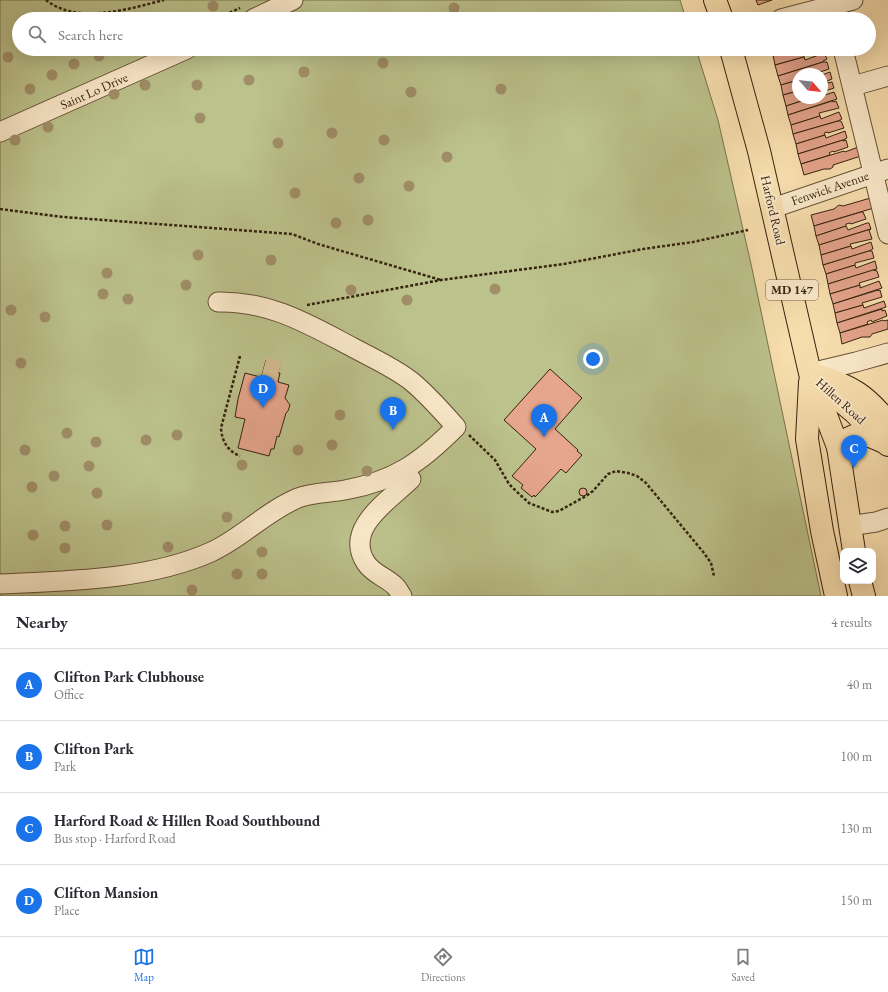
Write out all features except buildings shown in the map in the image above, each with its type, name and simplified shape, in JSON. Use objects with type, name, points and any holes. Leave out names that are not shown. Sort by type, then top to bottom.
[{"type":"main road","points":[[715,0],[719,12]]},
{"type":"main road","name":"Harford Road","points":[[733,56],[773,208],[810,373],[838,447],[854,548]]},
{"type":"main road","name":"Harford Road","points":[[810,373],[807,439],[822,531],[836,596]]},
{"type":"main road","name":"Hillen Road","points":[[810,373],[854,412],[887,437]]},
{"type":"main road","points":[[838,447],[849,438],[861,434],[873,437],[887,437]]},
{"type":"main road","points":[[861,584],[864,596]]},
{"type":"street","points":[[252,12],[293,0]]},
{"type":"street","points":[[814,12],[832,8],[853,0]]},
{"type":"street","name":"Saint Lo Drive","points":[[0,132],[171,56]]},
{"type":"street","points":[[845,56],[880,171],[888,234]]},
{"type":"street","points":[[853,86],[888,76]]},
{"type":"street","name":"Fenwick Avenue","points":[[773,208],[880,171]]},
{"type":"street","points":[[0,584],[106,577],[149,571],[187,562],[231,542],[263,517],[299,498],[321,492],[345,490],[387,479],[405,470],[438,445],[456,427],[426,395],[401,374],[320,330],[278,311],[244,303],[218,302]]},
{"type":"street","points":[[810,373],[888,353]]},
{"type":"street","points":[[402,596],[395,586],[379,576],[366,564],[360,549],[361,536],[369,518],[411,479]]},
{"type":"street","points":[[850,526],[876,522],[888,518]]},
{"type":"path","points":[[46,0],[52,5],[77,12]]},
{"type":"path","points":[[112,12],[164,0]]},
{"type":"path","points":[[0,209],[63,217],[292,234],[318,244],[441,280]]},
{"type":"path","points":[[278,311],[441,280],[564,264],[643,249],[693,242],[748,230]]},
{"type":"path","points":[[240,356],[221,428],[221,434],[226,445],[235,454],[240,456]]},
{"type":"path","points":[[469,434],[495,460],[509,484],[516,491],[529,503],[552,512],[558,511],[586,496],[593,491],[608,474],[616,471],[637,476],[646,483],[704,552],[711,563],[714,576]]},
{"type":"green space","points":[[0,0],[680,0],[684,12],[12,12],[12,56],[698,56],[718,120],[751,264],[821,596],[0,596]]},
{"type":"tunnel","points":[[264,367],[279,371]]},
{"type":"place","name":"Clifton Mansion","points":[[263,408]]},
{"type":"place","name":"Clifton Park","points":[[393,430]]},
{"type":"place","name":"Clifton Park Clubhouse","points":[[544,437]]},
{"type":"place","name":"Harford Road & Hillen Road Southbound","points":[[854,468]]}]
